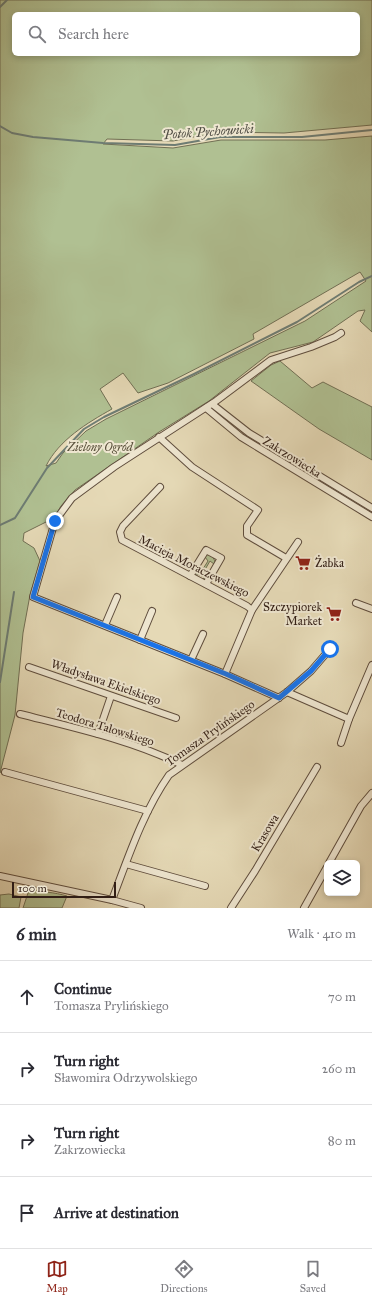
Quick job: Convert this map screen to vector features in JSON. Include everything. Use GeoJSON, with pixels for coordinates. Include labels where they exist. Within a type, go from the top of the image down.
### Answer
{"type":"FeatureCollection","features":[{"type":"Feature","properties":{"kind":"street"},"geometry":{"type":"LineString","coordinates":[[279,698],[226,674],[33,597],[55,521],[68,503],[114,468],[159,437],[212,404],[271,360],[311,347],[341,333]]}},
{"type":"Feature","properties":{"kind":"street","name":"Zakrzowiecka"},"geometry":{"type":"LineString","coordinates":[[212,404],[249,432],[372,508]]}},
{"type":"Feature","properties":{"kind":"street","name":"Zakrzowiecka"},"geometry":{"type":"LineString","coordinates":[[206,408],[241,437],[372,517]]}},
{"type":"Feature","properties":{"kind":"street"},"geometry":{"type":"LineString","coordinates":[[159,437],[192,467],[258,510],[247,526],[247,535],[286,558]]}},
{"type":"Feature","properties":{"kind":"street","name":"Macieja Moraczewskiego"},"geometry":{"type":"LineString","coordinates":[[160,487],[123,526],[120,532],[121,538],[127,544],[206,584],[252,610]]}},
{"type":"Feature","properties":{"kind":"street"},"geometry":{"type":"LineString","coordinates":[[226,674],[252,610],[298,542]]}},
{"type":"Feature","properties":{"kind":"street"},"geometry":{"type":"LineString","coordinates":[[190,576],[206,550],[221,558],[206,584]]}},
{"type":"Feature","properties":{"kind":"street"},"geometry":{"type":"LineString","coordinates":[[105,625],[117,597]]}},
{"type":"Feature","properties":{"kind":"street"},"geometry":{"type":"LineString","coordinates":[[356,603],[372,609]]}},
{"type":"Feature","properties":{"kind":"street"},"geometry":{"type":"LineString","coordinates":[[140,640],[152,611]]}},
{"type":"Feature","properties":{"kind":"street"},"geometry":{"type":"LineString","coordinates":[[191,660],[203,634]]}},
{"type":"Feature","properties":{"kind":"street","name":"Tomasza Prylińskiego"},"geometry":{"type":"LineString","coordinates":[[112,900],[148,811],[159,789],[169,775],[287,692],[311,671],[330,649]]}},
{"type":"Feature","properties":{"kind":"street"},"geometry":{"type":"LineString","coordinates":[[342,743],[349,719],[372,665]]}},
{"type":"Feature","properties":{"kind":"street","name":"Władysława Ekielskiego"},"geometry":{"type":"LineString","coordinates":[[29,667],[176,718]]}},
{"type":"Feature","properties":{"kind":"street"},"geometry":{"type":"LineString","coordinates":[[287,692],[349,719]]}},
{"type":"Feature","properties":{"kind":"street"},"geometry":{"type":"LineString","coordinates":[[98,734],[111,696]]}},
{"type":"Feature","properties":{"kind":"street","name":"Teodora Talowskiego"},"geometry":{"type":"LineString","coordinates":[[20,714],[98,734],[162,755],[182,765]]}},
{"type":"Feature","properties":{"kind":"street","name":"Krasowa"},"geometry":{"type":"LineString","coordinates":[[231,908],[255,871],[317,767]]}},
{"type":"Feature","properties":{"kind":"street"},"geometry":{"type":"LineString","coordinates":[[5,772],[148,811]]}},
{"type":"Feature","properties":{"kind":"street"},"geometry":{"type":"LineString","coordinates":[[331,860],[361,806],[372,793]]}},
{"type":"Feature","properties":{"kind":"street"},"geometry":{"type":"LineString","coordinates":[[126,864],[206,886]]}},
{"type":"Feature","properties":{"kind":"street"},"geometry":{"type":"LineString","coordinates":[[304,908],[324,872]]}},
{"type":"Feature","properties":{"kind":"street"},"geometry":{"type":"LineString","coordinates":[[0,876],[112,900],[140,908]]}},
{"type":"Feature","properties":{"kind":"green space","name":"Zielony Ogród"},"geometry":{"type":"Polygon","coordinates":[[[0,0],[372,0],[372,125],[284,133],[219,132],[173,141],[107,139],[103,144],[173,148],[221,140],[325,140],[372,136],[372,332],[360,321],[365,310],[358,311],[313,342],[270,353],[209,401],[159,432],[75,490],[61,506],[54,518],[24,533],[23,541],[34,548],[40,561],[30,595],[23,633],[15,715],[0,773],[0,0]],[[360,272],[253,334],[254,339],[168,383],[138,393],[123,373],[100,389],[112,409],[74,433],[58,448],[46,466],[56,463],[63,453],[86,431],[106,419],[305,321],[366,281],[360,272]]]}},
{"type":"Feature","properties":{"kind":"green space"},"geometry":{"type":"Polygon","coordinates":[[[280,361],[312,388],[323,382],[372,407],[372,460],[319,429],[251,381],[271,365],[280,361]]]}},
{"type":"Feature","properties":{"kind":"green space"},"geometry":{"type":"Polygon","coordinates":[[[207,554],[212,556],[215,561],[214,564],[210,561],[203,573],[207,577],[203,580],[204,577],[197,574],[197,576],[195,574],[196,570],[201,572],[208,561],[205,557],[207,554]]]}},
{"type":"Feature","properties":{"kind":"green space"},"geometry":{"type":"Polygon","coordinates":[[[29,890],[67,896],[62,908],[23,908],[29,890]]]}},
{"type":"Feature","properties":{"kind":"green space"},"geometry":{"type":"Polygon","coordinates":[[[9,894],[21,897],[19,908],[0,908],[0,895],[9,894]]]}},
{"type":"Feature","properties":{"kind":"waterway","name":"Potok Pychowicki"},"geometry":{"type":"LineString","coordinates":[[0,7],[7,0]]}},
{"type":"Feature","properties":{"kind":"waterway","name":"Potok Pychowicki"},"geometry":{"type":"LineString","coordinates":[[0,126],[12,133],[33,137],[103,143],[175,145],[220,137],[302,137],[372,130]]}},
{"type":"Feature","properties":{"kind":"waterway"},"geometry":{"type":"LineString","coordinates":[[0,525],[15,518],[47,468],[84,429],[104,417],[297,322],[359,282],[372,276]]}},
{"type":"Feature","properties":{"kind":"waterway"},"geometry":{"type":"LineString","coordinates":[[0,682],[14,592]]}},
{"type":"Feature","properties":{"kind":"place","name":"Żabka"},"geometry":{"type":"Point","coordinates":[303,563]}},
{"type":"Feature","properties":{"kind":"place","name":"Szczypiorek Market"},"geometry":{"type":"Point","coordinates":[334,614]}},
{"type":"Feature","properties":{"kind":"route"},"geometry":{"type":"LineString","coordinates":[[55,521],[33,597],[226,674],[279,698],[311,671],[330,649]]}}]}
